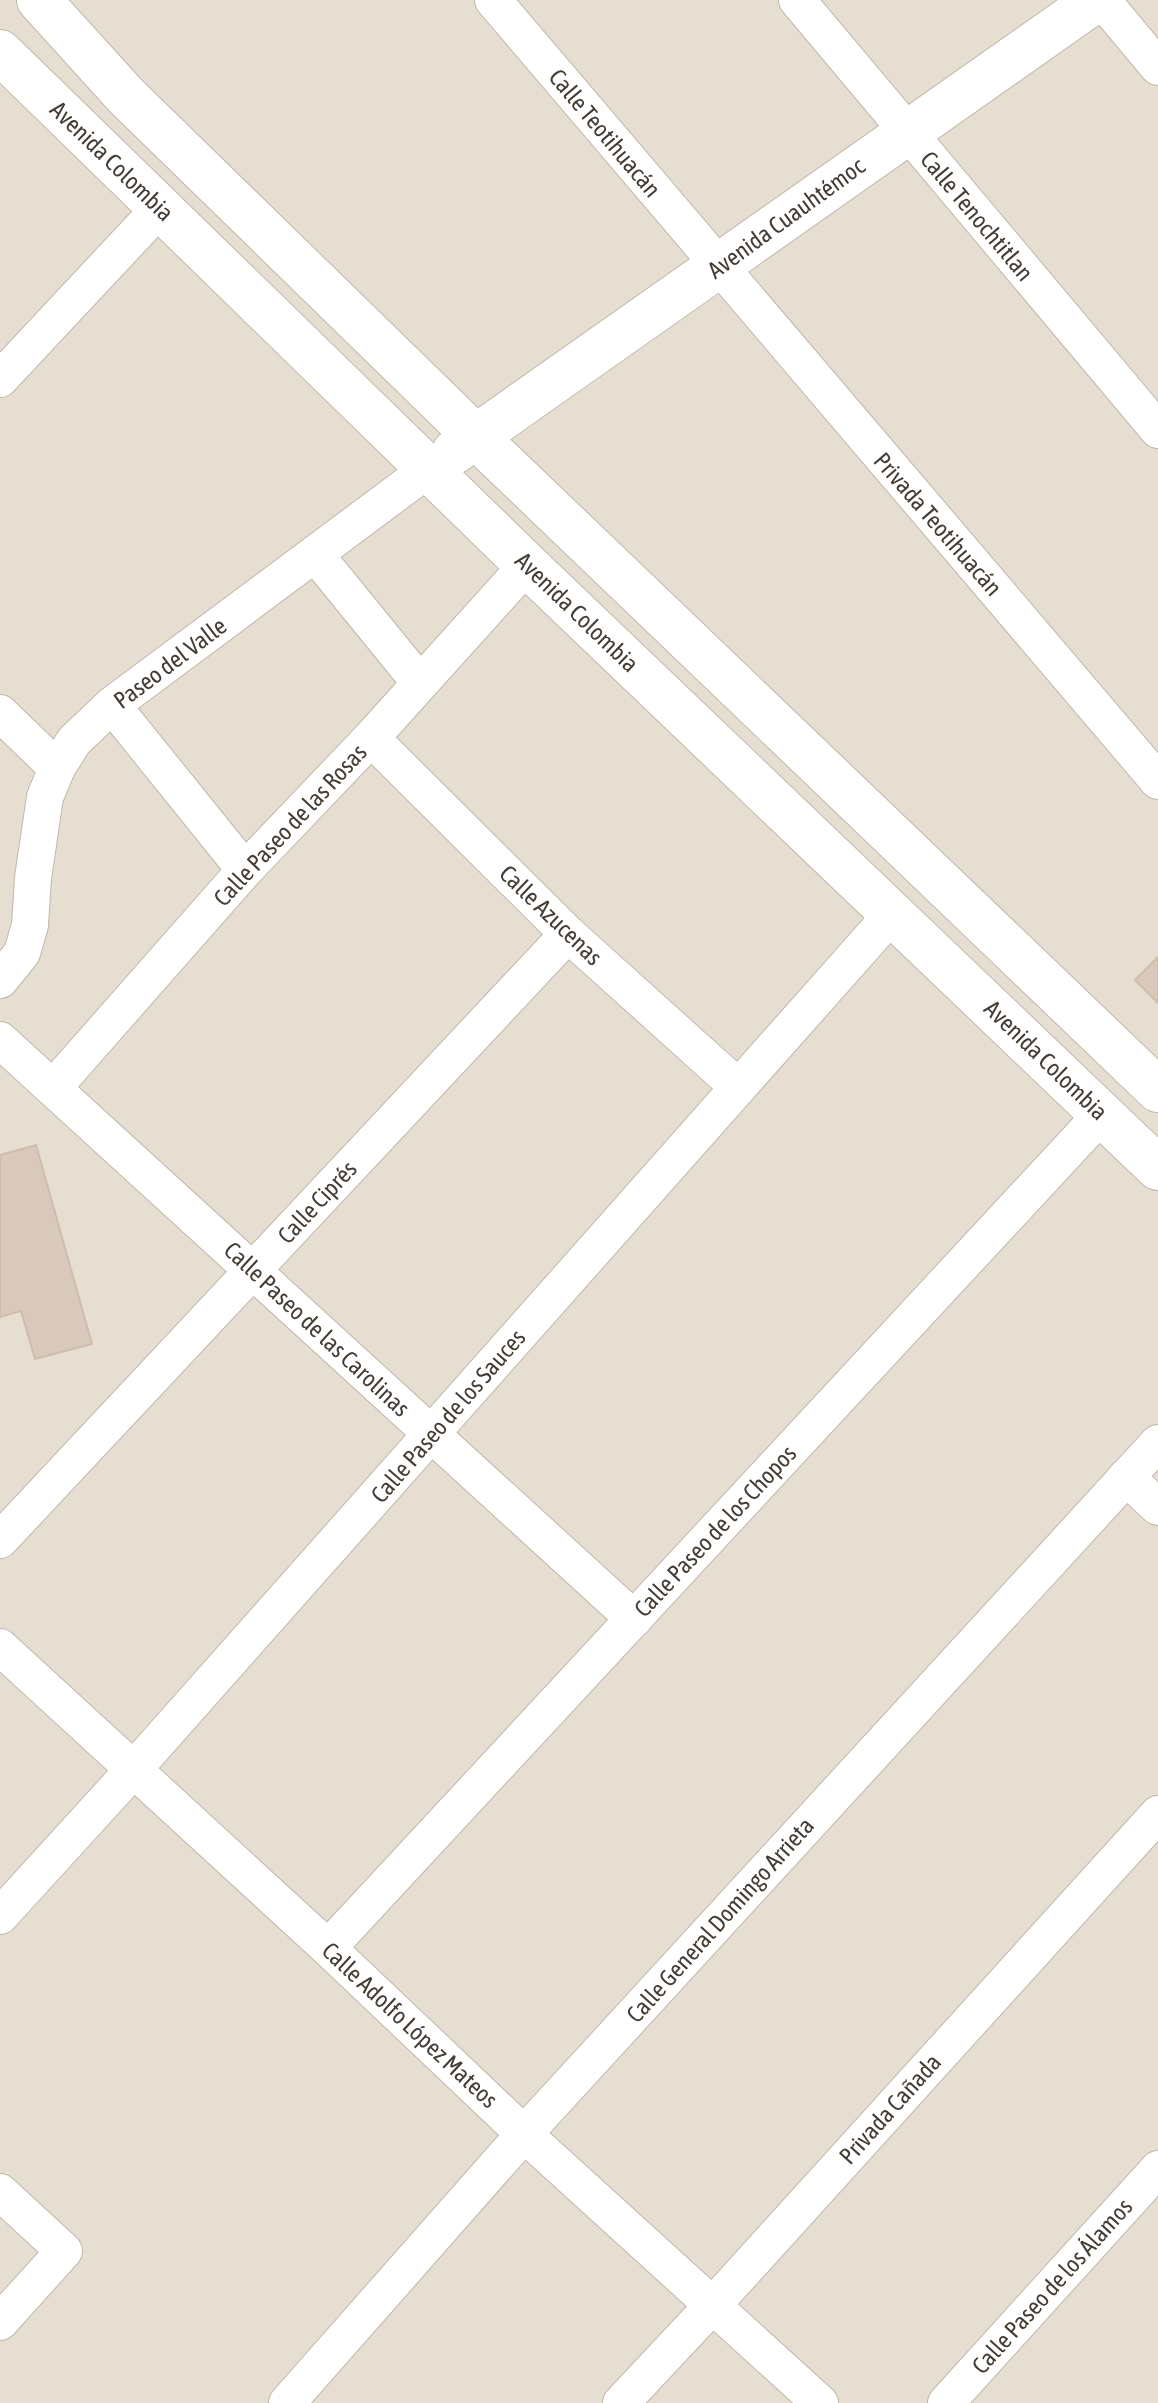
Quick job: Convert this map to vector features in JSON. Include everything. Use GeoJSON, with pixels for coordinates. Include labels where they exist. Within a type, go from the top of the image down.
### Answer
{"type":"FeatureCollection","features":[{"type":"Feature","properties":{"kind":"street"},"geometry":{"type":"LineString","coordinates":[[39,0],[126,96],[476,437],[1158,1090]]}},
{"type":"Feature","properties":{"kind":"street","name":"Calle Teotihuacán"},"geometry":{"type":"LineString","coordinates":[[493,0],[718,266]]}},
{"type":"Feature","properties":{"kind":"street","name":"Calle Tenochtitlan"},"geometry":{"type":"LineString","coordinates":[[797,0],[1158,430]]}},
{"type":"Feature","properties":{"kind":"street"},"geometry":{"type":"LineString","coordinates":[[1099,0],[1158,67]]}},
{"type":"Feature","properties":{"kind":"street","name":"Avenida Cuauhtémoc"},"geometry":{"type":"LineString","coordinates":[[476,437],[906,132],[1099,0]]}},
{"type":"Feature","properties":{"kind":"street","name":"Avenida Colombia"},"geometry":{"type":"LineString","coordinates":[[0,52],[527,565],[1158,1168]]}},
{"type":"Feature","properties":{"kind":"street"},"geometry":{"type":"LineString","coordinates":[[0,379],[161,207]]}},
{"type":"Feature","properties":{"kind":"street","name":"Privada Teotihuacán"},"geometry":{"type":"LineString","coordinates":[[718,266],[1158,781]]}},
{"type":"Feature","properties":{"kind":"street","name":"Paseo del Valle"},"geometry":{"type":"LineString","coordinates":[[0,980],[22,953],[30,925],[33,878],[45,797],[57,768],[74,741],[112,705],[476,437]]}},
{"type":"Feature","properties":{"kind":"street"},"geometry":{"type":"LineString","coordinates":[[315,554],[420,683]]}},
{"type":"Feature","properties":{"kind":"street","name":"Calle Paseo de las Rosas"},"geometry":{"type":"LineString","coordinates":[[54,1087],[245,870],[371,738],[527,565]]}},
{"type":"Feature","properties":{"kind":"street"},"geometry":{"type":"LineString","coordinates":[[112,705],[245,870]]}},
{"type":"Feature","properties":{"kind":"street"},"geometry":{"type":"LineString","coordinates":[[0,713],[57,768]]}},
{"type":"Feature","properties":{"kind":"street","name":"Calle Azucenas"},"geometry":{"type":"LineString","coordinates":[[371,738],[568,934],[738,1087]]}},
{"type":"Feature","properties":{"kind":"street","name":"Calle Paseo de los Sauces"},"geometry":{"type":"LineString","coordinates":[[0,1916],[432,1435],[893,913]]}},
{"type":"Feature","properties":{"kind":"street","name":"Calle Ciprés"},"geometry":{"type":"LineString","coordinates":[[0,1540],[568,934]]}},
{"type":"Feature","properties":{"kind":"street","name":"Calle Paseo de las Carolinas"},"geometry":{"type":"LineString","coordinates":[[0,1040],[634,1619]]}},
{"type":"Feature","properties":{"kind":"street","name":"Calle Paseo de los Chopos"},"geometry":{"type":"LineString","coordinates":[[328,1948],[1102,1114]]}},
{"type":"Feature","properties":{"kind":"street","name":"Calle General Domingo Arrieta"},"geometry":{"type":"LineString","coordinates":[[287,2403],[524,2134],[1158,1443]]}},
{"type":"Feature","properties":{"kind":"street"},"geometry":{"type":"LineString","coordinates":[[1126,1477],[1158,1507]]}},
{"type":"Feature","properties":{"kind":"street","name":"Calle Adolfo López Mateos"},"geometry":{"type":"LineString","coordinates":[[0,1647],[328,1948],[524,2134],[820,2403]]}},
{"type":"Feature","properties":{"kind":"street","name":"Privada Cañada"},"geometry":{"type":"LineString","coordinates":[[621,2403],[1158,1814]]}},
{"type":"Feature","properties":{"kind":"street","name":"Calle Paseo de los Álamos"},"geometry":{"type":"LineString","coordinates":[[946,2403],[1158,2169]]}},
{"type":"Feature","properties":{"kind":"street"},"geometry":{"type":"LineString","coordinates":[[0,2192],[64,2251],[0,2322]]}},
{"type":"Feature","properties":{"kind":"shaded area"},"geometry":{"type":"Polygon","coordinates":[[[0,0],[1158,0],[1158,2403],[0,2403],[0,0]]]}},
{"type":"Feature","properties":{"kind":"building"},"geometry":{"type":"Polygon","coordinates":[[[1158,957],[1158,1003],[1135,980],[1158,957]]]}},
{"type":"Feature","properties":{"kind":"building"},"geometry":{"type":"Polygon","coordinates":[[[36,1145],[92,1344],[35,1359],[21,1311],[0,1317],[0,1155],[36,1145]]]}}]}
